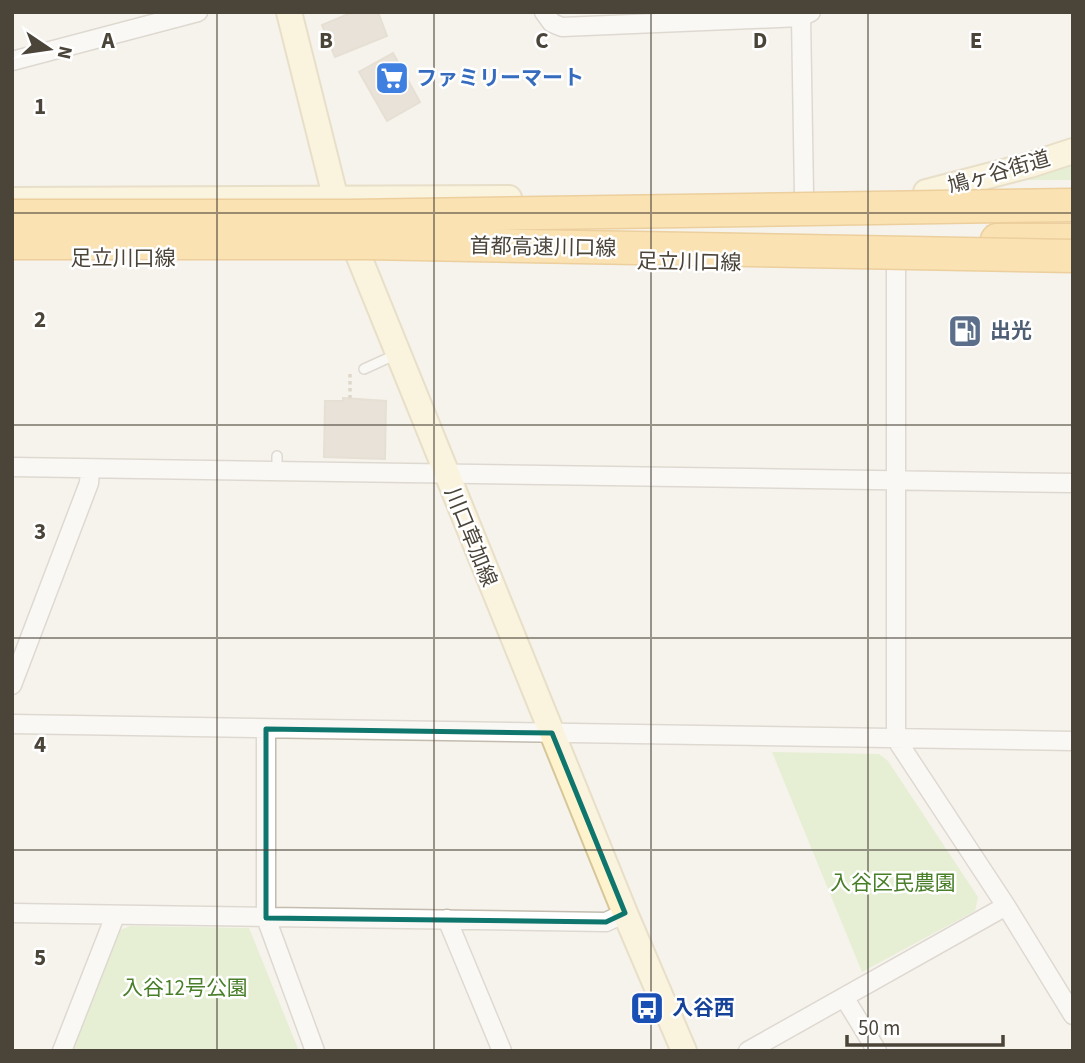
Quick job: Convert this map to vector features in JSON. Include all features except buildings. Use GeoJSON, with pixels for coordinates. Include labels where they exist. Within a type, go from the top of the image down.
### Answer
{"type":"FeatureCollection","features":[{"type":"Feature","properties":{"kind":"highway"},"geometry":{"type":"LineString","coordinates":[[636,197],[835,229],[1073,240]]}},
{"type":"Feature","properties":{"kind":"highway","name":"首都高速川口線"},"geometry":{"type":"LineString","coordinates":[[12,216],[351,216],[1073,205]]}},
{"type":"Feature","properties":{"kind":"highway"},"geometry":{"type":"LineString","coordinates":[[641,261],[835,229],[1073,220]]}},
{"type":"Feature","properties":{"kind":"highway","name":"首都高速川口線"},"geometry":{"type":"LineString","coordinates":[[12,243],[365,243],[1073,257]]}},
{"type":"Feature","properties":{"kind":"main road","name":"川口草加線"},"geometry":{"type":"LineString","coordinates":[[289,12],[336,200],[445,473],[684,1051]]}},
{"type":"Feature","properties":{"kind":"main road","name":"鳩ヶ谷街道"},"geometry":{"type":"LineString","coordinates":[[926,192],[1073,151]]}},
{"type":"Feature","properties":{"kind":"main road"},"geometry":{"type":"LineString","coordinates":[[12,200],[336,200],[1073,192]]}},
{"type":"Feature","properties":{"kind":"main road","name":"足立川口線"},"geometry":{"type":"LineString","coordinates":[[12,258],[360,257],[1073,267]]}},
{"type":"Feature","properties":{"kind":"street"},"geometry":{"type":"LineString","coordinates":[[12,61],[198,12]]}},
{"type":"Feature","properties":{"kind":"street"},"geometry":{"type":"LineString","coordinates":[[544,12],[552,23],[562,27],[804,14],[804,194]]}},
{"type":"Feature","properties":{"kind":"street"},"geometry":{"type":"LineString","coordinates":[[896,265],[896,740],[1006,906],[1073,1015]]}},
{"type":"Feature","properties":{"kind":"street"},"geometry":{"type":"LineString","coordinates":[[12,467],[90,469],[277,463],[445,473],[1073,483]]}},
{"type":"Feature","properties":{"kind":"street"},"geometry":{"type":"LineString","coordinates":[[12,685],[89,484],[90,469]]}},
{"type":"Feature","properties":{"kind":"street"},"geometry":{"type":"LineString","coordinates":[[12,724],[1073,741]]}},
{"type":"Feature","properties":{"kind":"street"},"geometry":{"type":"LineString","coordinates":[[266,729],[265,918],[315,1051]]}},
{"type":"Feature","properties":{"kind":"street"},"geometry":{"type":"LineString","coordinates":[[748,1051],[1006,906]]}},
{"type":"Feature","properties":{"kind":"street"},"geometry":{"type":"LineString","coordinates":[[12,913],[606,922],[625,913]]}},
{"type":"Feature","properties":{"kind":"street"},"geometry":{"type":"LineString","coordinates":[[62,1051],[115,916]]}},
{"type":"Feature","properties":{"kind":"street"},"geometry":{"type":"LineString","coordinates":[[447,919],[502,1051]]}},
{"type":"Feature","properties":{"kind":"street"},"geometry":{"type":"LineString","coordinates":[[844,998],[877,1051]]}},
{"type":"Feature","properties":{"kind":"lane"},"geometry":{"type":"LineString","coordinates":[[364,369],[398,354]]}},
{"type":"Feature","properties":{"kind":"path"},"geometry":{"type":"LineString","coordinates":[[350,369],[350,398]]}},
{"type":"Feature","properties":{"kind":"highlighted area"},"geometry":{"type":"Polygon","coordinates":[[[266,729],[552,733],[625,913],[606,922],[266,918],[266,729]]]}},
{"type":"Feature","properties":{"kind":"green space"},"geometry":{"type":"Polygon","coordinates":[[[1073,160],[1073,180],[1025,178],[1073,160]]]}},
{"type":"Feature","properties":{"kind":"green space","name":"入谷区民農園"},"geometry":{"type":"Polygon","coordinates":[[[772,752],[879,754],[888,761],[978,897],[975,911],[862,972],[772,752]]]}},
{"type":"Feature","properties":{"kind":"green space","name":"入谷12号公園"},"geometry":{"type":"Polygon","coordinates":[[[130,926],[249,928],[299,1051],[72,1051],[118,931],[130,926]]]}},
{"type":"Feature","properties":{"kind":"place","name":"ファミリーマート"},"geometry":{"type":"Point","coordinates":[392,78]}},
{"type":"Feature","properties":{"kind":"place","name":"出光"},"geometry":{"type":"Point","coordinates":[965,331]}},
{"type":"Feature","properties":{"kind":"place","name":"入谷西"},"geometry":{"type":"Point","coordinates":[647,1008]}}]}
